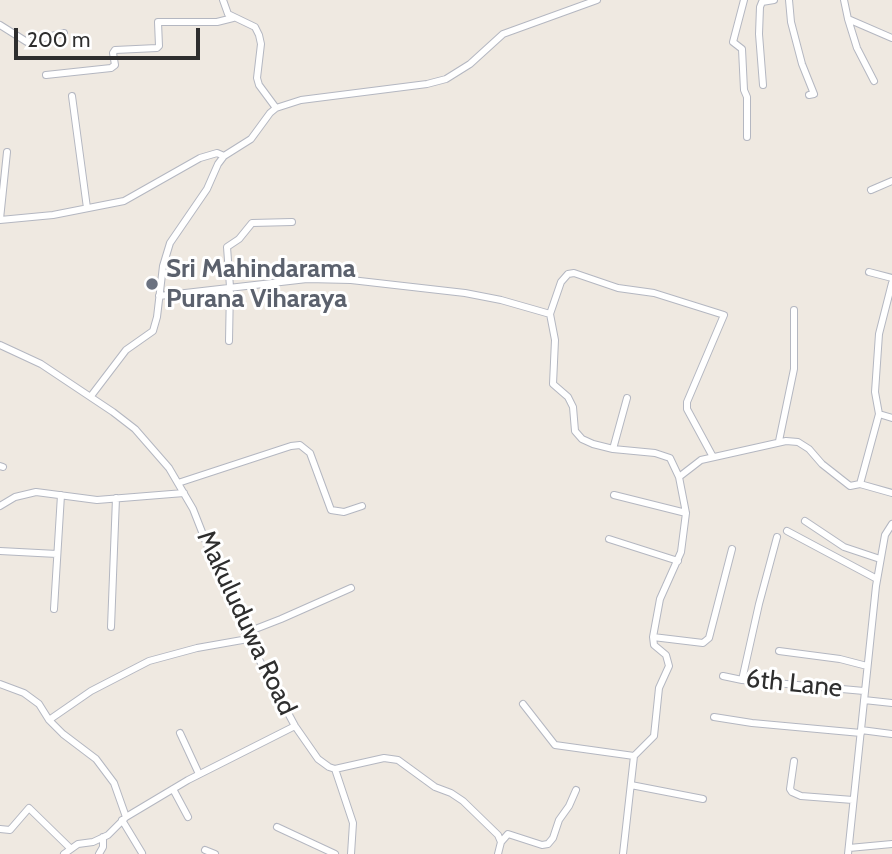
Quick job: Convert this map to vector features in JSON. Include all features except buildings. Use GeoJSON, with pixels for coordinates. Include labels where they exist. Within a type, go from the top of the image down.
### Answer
{"type":"FeatureCollection","features":[{"type":"Feature","properties":{"kind":"street"},"geometry":{"type":"LineString","coordinates":[[223,0],[228,14],[255,27],[261,44],[257,78],[276,108]]}},
{"type":"Feature","properties":{"kind":"street"},"geometry":{"type":"LineString","coordinates":[[91,397],[126,350],[153,331],[163,266],[170,243],[207,189],[224,156],[251,139],[265,117],[276,108],[301,100],[427,84],[446,79],[470,64],[503,34],[596,0]]}},
{"type":"Feature","properties":{"kind":"street"},"geometry":{"type":"LineString","coordinates":[[744,0],[733,42],[742,49],[744,90],[747,97],[747,137]]}},
{"type":"Feature","properties":{"kind":"street"},"geometry":{"type":"LineString","coordinates":[[763,85],[758,34],[760,7],[762,2],[774,0]]}},
{"type":"Feature","properties":{"kind":"street"},"geometry":{"type":"LineString","coordinates":[[789,0],[791,22],[802,64],[814,94],[809,95]]}},
{"type":"Feature","properties":{"kind":"street"},"geometry":{"type":"LineString","coordinates":[[844,0],[857,48],[874,81]]}},
{"type":"Feature","properties":{"kind":"street"},"geometry":{"type":"LineString","coordinates":[[46,75],[111,68],[114,65],[115,50],[157,48],[158,22],[217,22],[233,18]]}},
{"type":"Feature","properties":{"kind":"street"},"geometry":{"type":"LineString","coordinates":[[848,19],[892,38]]}},
{"type":"Feature","properties":{"kind":"street"},"geometry":{"type":"LineString","coordinates":[[0,25],[27,42],[64,33]]}},
{"type":"Feature","properties":{"kind":"street"},"geometry":{"type":"LineString","coordinates":[[72,96],[88,208]]}},
{"type":"Feature","properties":{"kind":"street"},"geometry":{"type":"LineString","coordinates":[[7,152],[0,220],[53,215],[130,198],[200,158],[217,153],[224,156]]}},
{"type":"Feature","properties":{"kind":"street"},"geometry":{"type":"LineString","coordinates":[[871,190],[892,181]]}},
{"type":"Feature","properties":{"kind":"street"},"geometry":{"type":"LineString","coordinates":[[229,341],[230,287],[227,247],[239,239],[249,224],[257,221],[292,222]]}},
{"type":"Feature","properties":{"kind":"street"},"geometry":{"type":"LineString","coordinates":[[863,484],[879,414],[875,392],[879,334],[892,281],[869,272]]}},
{"type":"Feature","properties":{"kind":"street"},"geometry":{"type":"LineString","coordinates":[[623,854],[634,756],[654,736],[659,688],[669,666],[666,655],[653,645],[653,637],[660,598],[678,561],[685,513],[679,477],[670,458],[655,453],[613,449],[582,439],[575,431],[570,400],[554,387],[555,340],[551,314],[561,282],[568,274],[574,273],[618,288],[654,293],[724,315],[687,402],[687,408],[713,457]]}},
{"type":"Feature","properties":{"kind":"street"},"geometry":{"type":"LineString","coordinates":[[159,296],[307,279],[351,280],[465,293],[551,314]]}},
{"type":"Feature","properties":{"kind":"street"},"geometry":{"type":"LineString","coordinates":[[779,441],[794,369],[794,310]]}},
{"type":"Feature","properties":{"kind":"street","name":"Makuluduwa Road"},"geometry":{"type":"LineString","coordinates":[[1,347],[41,364],[135,429],[178,483],[246,636],[295,726],[318,759],[335,769]]}},
{"type":"Feature","properties":{"kind":"street"},"geometry":{"type":"LineString","coordinates":[[613,449],[627,398]]}},
{"type":"Feature","properties":{"kind":"street"},"geometry":{"type":"LineString","coordinates":[[879,414],[892,418]]}},
{"type":"Feature","properties":{"kind":"street"},"geometry":{"type":"LineString","coordinates":[[679,477],[701,460],[779,441],[798,442],[850,486],[863,484],[892,493]]}},
{"type":"Feature","properties":{"kind":"street"},"geometry":{"type":"LineString","coordinates":[[178,483],[300,445],[310,453],[331,510],[344,513],[362,506]]}},
{"type":"Feature","properties":{"kind":"street"},"geometry":{"type":"LineString","coordinates":[[0,506],[15,497],[36,492],[96,500],[184,493]]}},
{"type":"Feature","properties":{"kind":"street"},"geometry":{"type":"LineString","coordinates":[[54,609],[61,495]]}},
{"type":"Feature","properties":{"kind":"street"},"geometry":{"type":"LineString","coordinates":[[614,495],[685,513]]}},
{"type":"Feature","properties":{"kind":"street"},"geometry":{"type":"LineString","coordinates":[[111,627],[116,498]]}},
{"type":"Feature","properties":{"kind":"street"},"geometry":{"type":"LineString","coordinates":[[805,522],[844,547],[880,559]]}},
{"type":"Feature","properties":{"kind":"street"},"geometry":{"type":"LineString","coordinates":[[892,524],[885,535],[877,579],[848,851],[892,844]]}},
{"type":"Feature","properties":{"kind":"street"},"geometry":{"type":"LineString","coordinates":[[787,531],[877,579]]}},
{"type":"Feature","properties":{"kind":"street"},"geometry":{"type":"LineString","coordinates":[[742,680],[777,537]]}},
{"type":"Feature","properties":{"kind":"street"},"geometry":{"type":"LineString","coordinates":[[609,539],[678,561]]}},
{"type":"Feature","properties":{"kind":"street"},"geometry":{"type":"LineString","coordinates":[[653,637],[703,643],[709,639],[732,549]]}},
{"type":"Feature","properties":{"kind":"street"},"geometry":{"type":"LineString","coordinates":[[0,551],[57,554]]}},
{"type":"Feature","properties":{"kind":"street"},"geometry":{"type":"LineString","coordinates":[[49,720],[90,691],[149,661],[246,636],[351,587]]}},
{"type":"Feature","properties":{"kind":"street"},"geometry":{"type":"LineString","coordinates":[[779,651],[840,659],[867,666]]}},
{"type":"Feature","properties":{"kind":"street","name":"6th Lane"},"geometry":{"type":"LineString","coordinates":[[723,676],[864,691]]}},
{"type":"Feature","properties":{"kind":"street"},"geometry":{"type":"LineString","coordinates":[[0,684],[24,692],[63,734],[96,759],[114,783],[124,819],[142,853]]}},
{"type":"Feature","properties":{"kind":"street"},"geometry":{"type":"LineString","coordinates":[[864,700],[892,703]]}},
{"type":"Feature","properties":{"kind":"street"},"geometry":{"type":"LineString","coordinates":[[523,704],[555,745],[634,756]]}},
{"type":"Feature","properties":{"kind":"street"},"geometry":{"type":"LineString","coordinates":[[714,717],[752,723],[892,734]]}},
{"type":"Feature","properties":{"kind":"street"},"geometry":{"type":"LineString","coordinates":[[64,854],[103,837],[124,819],[199,774],[295,726]]}},
{"type":"Feature","properties":{"kind":"street"},"geometry":{"type":"LineString","coordinates":[[180,733],[199,774]]}},
{"type":"Feature","properties":{"kind":"street"},"geometry":{"type":"LineString","coordinates":[[351,854],[353,823],[335,769],[384,758],[398,761],[435,787],[456,796],[498,835],[501,842]]}},
{"type":"Feature","properties":{"kind":"street"},"geometry":{"type":"LineString","coordinates":[[794,761],[790,789],[792,792],[801,796],[853,800]]}},
{"type":"Feature","properties":{"kind":"street"},"geometry":{"type":"LineString","coordinates":[[631,785],[703,799]]}},
{"type":"Feature","properties":{"kind":"street"},"geometry":{"type":"LineString","coordinates":[[173,789],[188,817]]}},
{"type":"Feature","properties":{"kind":"street"},"geometry":{"type":"LineString","coordinates":[[498,854],[501,842],[508,834],[542,845],[548,844],[576,789]]}},
{"type":"Feature","properties":{"kind":"street"},"geometry":{"type":"LineString","coordinates":[[0,829],[10,830],[29,808],[71,849]]}},
{"type":"Feature","properties":{"kind":"street"},"geometry":{"type":"LineString","coordinates":[[277,827],[335,854]]}},
{"type":"Feature","properties":{"kind":"street"},"geometry":{"type":"LineString","coordinates":[[99,854],[103,847],[103,837]]}},
{"type":"Feature","properties":{"kind":"street"},"geometry":{"type":"LineString","coordinates":[[205,850],[215,854]]}},
{"type":"Feature","properties":{"kind":"place","name":"Sri Mahindarama Purana Viharaya"},"geometry":{"type":"Point","coordinates":[152,284]}}]}
